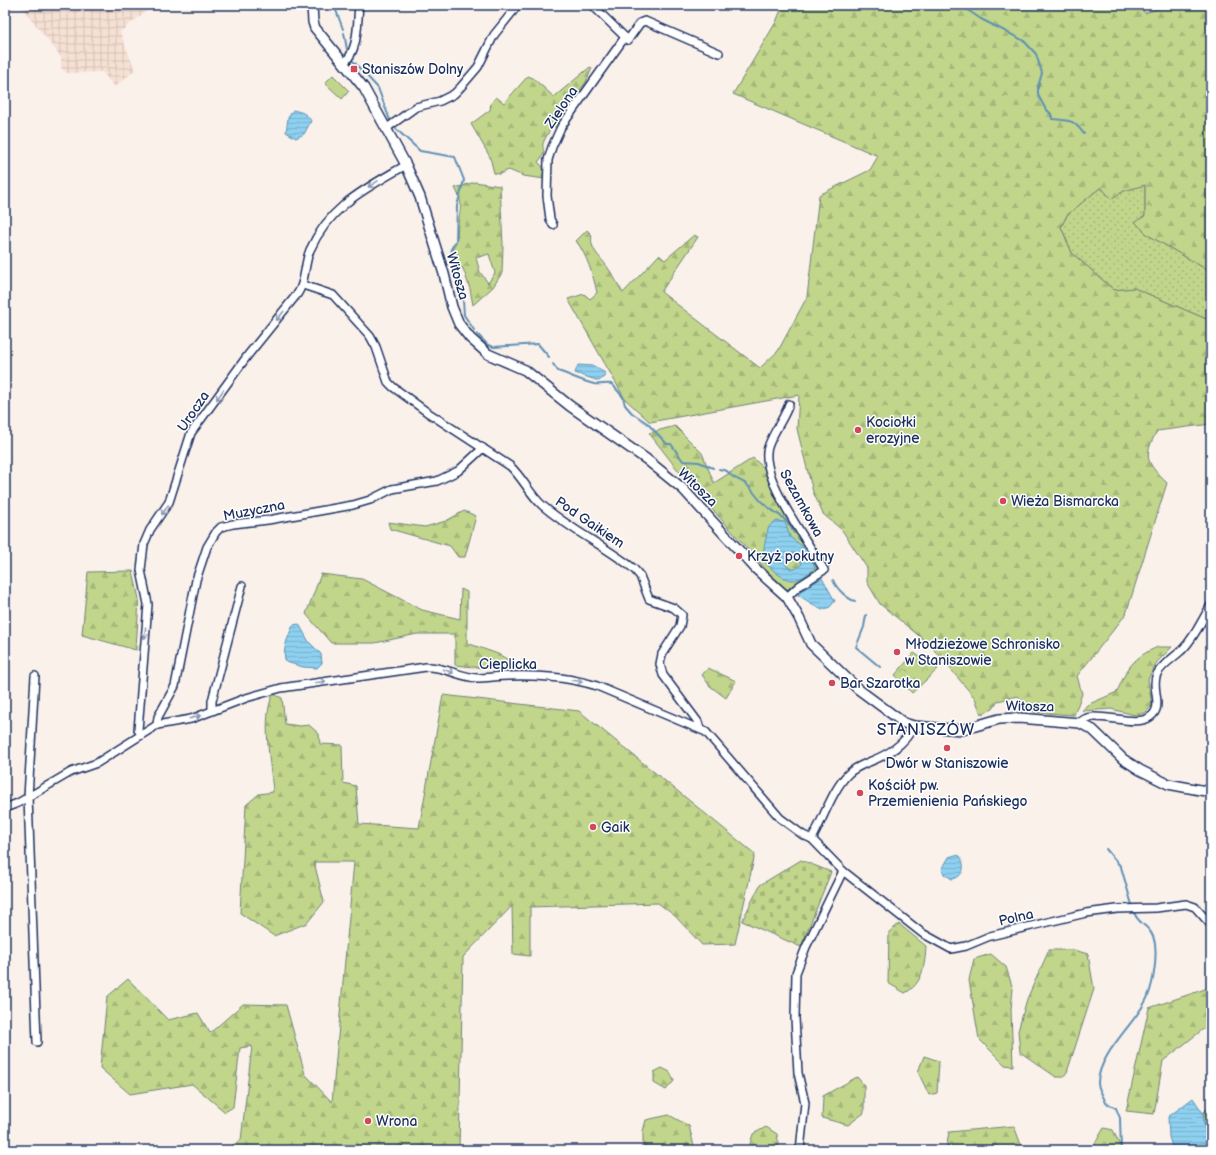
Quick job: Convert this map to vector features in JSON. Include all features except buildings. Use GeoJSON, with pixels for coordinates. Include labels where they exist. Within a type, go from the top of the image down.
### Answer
{"type":"FeatureCollection","features":[{"type":"Feature","properties":{"kind":"street","name":"Witosza"},"geometry":{"type":"LineString","coordinates":[[312,5],[312,22],[364,88],[406,164],[420,197],[444,274],[452,306],[459,324],[470,338],[488,354],[525,370],[570,406],[646,459],[684,489],[756,569],[787,597],[811,644],[822,657],[861,692],[904,723],[914,726],[962,730],[999,719],[1019,718],[1080,723],[1093,730],[1123,759],[1140,770],[1168,784],[1211,792]]}},
{"type":"Feature","properties":{"kind":"street"},"geometry":{"type":"LineString","coordinates":[[344,63],[349,58],[354,47],[359,5]]}},
{"type":"Feature","properties":{"kind":"street"},"geometry":{"type":"LineString","coordinates":[[387,128],[416,107],[440,101],[460,88],[478,67],[494,35],[518,5]]}},
{"type":"Feature","properties":{"kind":"street"},"geometry":{"type":"LineString","coordinates":[[592,5],[628,40]]}},
{"type":"Feature","properties":{"kind":"street","name":"Zielona"},"geometry":{"type":"LineString","coordinates":[[552,225],[547,196],[548,160],[561,126],[640,23],[645,20],[719,53]]}},
{"type":"Feature","properties":{"kind":"street","name":"Urocza"},"geometry":{"type":"LineString","coordinates":[[141,734],[138,730],[148,604],[141,570],[144,544],[150,530],[169,502],[191,433],[245,359],[298,294],[303,285],[304,270],[310,250],[318,234],[331,218],[352,197],[406,164]]}},
{"type":"Feature","properties":{"kind":"street","name":"Pod Gaikiem"},"geometry":{"type":"LineString","coordinates":[[303,285],[333,295],[370,336],[376,347],[388,382],[393,387],[427,412],[483,448],[518,473],[537,500],[557,517],[634,569],[640,576],[649,599],[674,608],[682,615],[680,626],[662,654],[660,664],[663,675],[698,722],[700,728]]}},
{"type":"Feature","properties":{"kind":"street","name":"Sezamkowa"},"geometry":{"type":"LineString","coordinates":[[787,597],[799,586],[824,570],[813,549],[792,519],[771,476],[767,452],[769,444],[786,416],[789,404]]}},
{"type":"Feature","properties":{"kind":"street","name":"Muzyczna"},"geometry":{"type":"LineString","coordinates":[[157,724],[158,718],[175,686],[196,580],[207,547],[216,532],[221,528],[233,524],[268,520],[353,505],[370,500],[392,489],[437,481],[458,472],[483,448]]}},
{"type":"Feature","properties":{"kind":"street"},"geometry":{"type":"LineString","coordinates":[[212,711],[212,701],[242,586]]}},
{"type":"Feature","properties":{"kind":"street"},"geometry":{"type":"LineString","coordinates":[[1080,723],[1082,720],[1087,718],[1102,717],[1138,722],[1152,717],[1157,709],[1154,686],[1156,675],[1188,643],[1211,605]]}},
{"type":"Feature","properties":{"kind":"street","name":"Cieplicka"},"geometry":{"type":"LineString","coordinates":[[157,724],[191,719],[246,698],[280,688],[406,668],[437,667],[462,676],[477,678],[509,676],[580,681],[700,728],[715,740],[780,818],[803,835],[812,838]]}},
{"type":"Feature","properties":{"kind":"street"},"geometry":{"type":"LineString","coordinates":[[35,676],[28,797],[37,1042]]}},
{"type":"Feature","properties":{"kind":"street"},"geometry":{"type":"LineString","coordinates":[[5,808],[72,772],[97,763],[157,724]]}},
{"type":"Feature","properties":{"kind":"street"},"geometry":{"type":"LineString","coordinates":[[812,838],[836,790],[848,774],[858,767],[893,751],[907,739],[914,726]]}},
{"type":"Feature","properties":{"kind":"street","name":"Polna"},"geometry":{"type":"LineString","coordinates":[[812,838],[843,871],[922,933],[951,949],[966,946],[990,936],[1086,913],[1117,909],[1156,908],[1186,904],[1194,907],[1211,925]]}},
{"type":"Feature","properties":{"kind":"street"},"geometry":{"type":"LineString","coordinates":[[800,1150],[804,1103],[798,1073],[795,1018],[796,972],[806,947],[843,871]]}},
{"type":"Feature","properties":{"kind":"shaded area"},"geometry":{"type":"Polygon","coordinates":[[[20,5],[154,5],[120,32],[135,70],[115,87],[102,72],[67,73],[61,68],[61,57],[20,5]]]}},
{"type":"Feature","properties":{"kind":"green space"},"geometry":{"type":"Polygon","coordinates":[[[783,5],[1139,5],[1145,13],[1168,5],[1209,5],[1211,10],[1211,272],[1148,235],[1135,222],[1145,216],[1145,185],[1124,191],[1111,199],[1101,187],[1067,215],[1061,227],[1072,253],[1114,290],[1134,288],[1211,321],[1211,424],[1157,431],[1152,440],[1148,454],[1149,460],[1151,465],[1167,483],[1126,614],[1077,676],[1082,694],[1074,715],[1034,712],[1018,696],[998,701],[993,709],[981,714],[975,698],[929,644],[880,604],[867,582],[867,568],[842,530],[823,514],[813,492],[797,429],[799,395],[650,422],[625,399],[568,299],[584,294],[590,299],[597,293],[589,266],[580,246],[576,241],[587,230],[592,235],[592,245],[596,253],[610,271],[623,293],[659,255],[665,260],[694,235],[698,237],[661,292],[760,368],[778,351],[807,297],[819,195],[870,170],[878,156],[733,94],[776,22],[783,5]]]}},
{"type":"Feature","properties":{"kind":"green space"},"geometry":{"type":"Polygon","coordinates":[[[590,67],[592,68],[586,82],[558,120],[557,126],[550,128],[544,141],[544,152],[538,162],[545,169],[545,179],[523,176],[509,170],[499,174],[494,173],[490,157],[471,124],[490,110],[491,103],[496,97],[504,103],[528,76],[533,78],[554,97],[590,67]]]}},
{"type":"Feature","properties":{"kind":"green space"},"geometry":{"type":"Polygon","coordinates":[[[333,75],[349,91],[342,99],[325,83],[333,75]]]}},
{"type":"Feature","properties":{"kind":"green space"},"geometry":{"type":"Polygon","coordinates":[[[475,182],[500,186],[503,245],[502,273],[493,287],[473,305],[470,289],[463,268],[457,268],[453,248],[457,239],[461,206],[460,198],[455,188],[475,182]],[[489,254],[476,258],[480,272],[488,283],[495,273],[489,254]]]}},
{"type":"Feature","properties":{"kind":"green space"},"geometry":{"type":"Polygon","coordinates":[[[1145,185],[1145,216],[1136,222],[1148,235],[1211,272],[1211,321],[1134,288],[1114,290],[1072,253],[1061,227],[1067,215],[1101,187],[1111,199],[1124,191],[1145,185]]]}},
{"type":"Feature","properties":{"kind":"green space"},"geometry":{"type":"Polygon","coordinates":[[[675,426],[702,453],[714,483],[753,458],[765,469],[787,516],[815,561],[817,570],[785,591],[681,474],[649,433],[675,426]]]}},
{"type":"Feature","properties":{"kind":"green space"},"geometry":{"type":"Polygon","coordinates":[[[464,511],[476,516],[465,557],[458,557],[450,546],[390,529],[388,522],[425,527],[446,521],[464,511]]]}},
{"type":"Feature","properties":{"kind":"green space"},"geometry":{"type":"Polygon","coordinates":[[[133,571],[139,599],[136,650],[82,635],[88,572],[133,571]]]}},
{"type":"Feature","properties":{"kind":"green space"},"geometry":{"type":"Polygon","coordinates":[[[321,574],[362,579],[422,610],[460,619],[461,589],[467,592],[467,643],[498,654],[514,663],[511,671],[455,665],[455,634],[417,634],[375,643],[331,643],[306,614],[321,574]]]}},
{"type":"Feature","properties":{"kind":"green space"},"geometry":{"type":"Polygon","coordinates":[[[1158,647],[1172,647],[1157,662],[1148,679],[1152,706],[1145,713],[1135,715],[1111,709],[1082,711],[1087,705],[1117,692],[1124,676],[1132,664],[1142,655],[1158,647]]]}},
{"type":"Feature","properties":{"kind":"green space"},"geometry":{"type":"Polygon","coordinates":[[[914,653],[938,669],[912,693],[895,675],[914,653]]]}},
{"type":"Feature","properties":{"kind":"green space"},"geometry":{"type":"Polygon","coordinates":[[[708,668],[736,681],[726,698],[710,686],[702,675],[708,668]]]}},
{"type":"Feature","properties":{"kind":"green space"},"geometry":{"type":"Polygon","coordinates":[[[273,694],[282,698],[285,724],[300,726],[309,725],[319,734],[320,744],[342,745],[343,783],[356,786],[359,824],[419,828],[443,695],[579,711],[755,854],[735,944],[702,945],[675,916],[658,903],[530,907],[530,956],[513,954],[512,906],[463,957],[459,1150],[225,1150],[241,1140],[252,1046],[240,1048],[233,1107],[225,1112],[192,1084],[130,1094],[100,1068],[107,997],[128,979],[168,1020],[198,1013],[210,1033],[243,1004],[286,1005],[305,1074],[332,1102],[354,862],[314,862],[324,902],[307,923],[274,936],[240,913],[246,805],[259,794],[273,792],[267,729],[269,705],[273,694]]]}},
{"type":"Feature","properties":{"kind":"green space"},"geometry":{"type":"Polygon","coordinates":[[[801,860],[831,872],[801,947],[742,921],[760,885],[801,860]]]}},
{"type":"Feature","properties":{"kind":"green space"},"geometry":{"type":"Polygon","coordinates":[[[899,924],[926,946],[922,973],[916,984],[905,993],[888,983],[889,932],[899,924]]]}},
{"type":"Feature","properties":{"kind":"green space"},"geometry":{"type":"Polygon","coordinates":[[[1049,950],[1074,950],[1088,954],[1094,989],[1067,1072],[1063,1077],[1056,1077],[1020,1052],[1018,1031],[1027,999],[1049,950]]]}},
{"type":"Feature","properties":{"kind":"green space"},"geometry":{"type":"Polygon","coordinates":[[[991,954],[1006,967],[1013,989],[1011,1009],[1013,1066],[1005,1065],[979,1039],[969,980],[974,959],[991,954]]]}},
{"type":"Feature","properties":{"kind":"green space"},"geometry":{"type":"Polygon","coordinates":[[[1211,987],[1211,1023],[1163,1061],[1154,1114],[1126,1111],[1149,1008],[1211,987]]]}},
{"type":"Feature","properties":{"kind":"green space"},"geometry":{"type":"Polygon","coordinates":[[[924,1056],[939,1061],[937,1093],[929,1095],[918,1072],[924,1056]]]}},
{"type":"Feature","properties":{"kind":"green space"},"geometry":{"type":"Polygon","coordinates":[[[662,1068],[670,1072],[674,1081],[666,1090],[654,1083],[654,1072],[662,1068]]]}},
{"type":"Feature","properties":{"kind":"green space"},"geometry":{"type":"Polygon","coordinates":[[[857,1077],[864,1085],[864,1113],[848,1125],[822,1118],[823,1096],[857,1077]]]}},
{"type":"Feature","properties":{"kind":"green space"},"geometry":{"type":"Polygon","coordinates":[[[1211,1105],[1211,1145],[1205,1132],[1203,1113],[1211,1105]]]}},
{"type":"Feature","properties":{"kind":"green space"},"geometry":{"type":"Polygon","coordinates":[[[669,1115],[689,1126],[695,1150],[643,1150],[643,1131],[646,1120],[669,1115]]]}},
{"type":"Feature","properties":{"kind":"green space"},"geometry":{"type":"Polygon","coordinates":[[[1014,1126],[1023,1150],[946,1150],[949,1132],[1014,1126]]]}},
{"type":"Feature","properties":{"kind":"green space"},"geometry":{"type":"Polygon","coordinates":[[[766,1127],[777,1134],[779,1150],[755,1150],[750,1144],[753,1134],[766,1127]]]}},
{"type":"Feature","properties":{"kind":"green space"},"geometry":{"type":"Polygon","coordinates":[[[1104,1128],[1113,1130],[1122,1150],[1091,1150],[1104,1128]]]}},
{"type":"Feature","properties":{"kind":"water"},"geometry":{"type":"Polygon","coordinates":[[[293,110],[306,115],[311,121],[304,134],[296,138],[286,132],[288,118],[293,110]]]}},
{"type":"Feature","properties":{"kind":"water"},"geometry":{"type":"Polygon","coordinates":[[[578,365],[594,366],[605,373],[605,376],[599,381],[575,373],[578,365]]]}},
{"type":"Feature","properties":{"kind":"water"},"geometry":{"type":"Polygon","coordinates":[[[777,521],[785,522],[790,537],[810,552],[815,568],[799,579],[790,580],[784,578],[773,570],[763,559],[768,529],[777,521]],[[794,553],[787,558],[786,565],[791,569],[795,569],[802,564],[794,553]]]}},
{"type":"Feature","properties":{"kind":"water"},"geometry":{"type":"Polygon","coordinates":[[[822,578],[835,601],[830,607],[822,610],[798,595],[802,590],[822,578]]]}},
{"type":"Feature","properties":{"kind":"water"},"geometry":{"type":"Polygon","coordinates":[[[299,624],[309,642],[321,654],[322,663],[317,668],[303,667],[286,662],[284,653],[288,638],[293,625],[299,624]]]}},
{"type":"Feature","properties":{"kind":"water"},"geometry":{"type":"Polygon","coordinates":[[[955,855],[960,856],[963,864],[963,870],[959,876],[952,879],[944,874],[942,869],[949,857],[955,855]]]}},
{"type":"Feature","properties":{"kind":"water"},"geometry":{"type":"Polygon","coordinates":[[[1193,1098],[1203,1113],[1205,1132],[1211,1145],[1211,1150],[1173,1150],[1169,1137],[1168,1117],[1193,1098]]]}},
{"type":"Feature","properties":{"kind":"waterway"},"geometry":{"type":"LineString","coordinates":[[334,5],[343,29]]}},
{"type":"Feature","properties":{"kind":"waterway"},"geometry":{"type":"LineString","coordinates":[[960,5],[981,19],[1024,41],[1036,54],[1042,73],[1038,87],[1038,95],[1045,108],[1051,114],[1052,119],[1070,121],[1084,134]]}},
{"type":"Feature","properties":{"kind":"waterway"},"geometry":{"type":"LineString","coordinates":[[344,33],[348,55]]}},
{"type":"Feature","properties":{"kind":"waterway"},"geometry":{"type":"LineString","coordinates":[[352,60],[378,88],[391,123]]}},
{"type":"Feature","properties":{"kind":"waterway"},"geometry":{"type":"LineString","coordinates":[[394,127],[420,151],[455,157],[464,180],[457,206],[456,241],[451,249],[462,285],[464,315],[474,330]]}},
{"type":"Feature","properties":{"kind":"waterway"},"geometry":{"type":"LineString","coordinates":[[477,334],[488,345],[494,347],[538,344],[549,357]]}},
{"type":"Feature","properties":{"kind":"waterway"},"geometry":{"type":"LineString","coordinates":[[553,364],[558,371],[585,381],[594,384],[612,384],[623,397],[625,405],[632,413],[647,423],[667,444],[671,444],[683,461],[699,462],[713,468]]}},
{"type":"Feature","properties":{"kind":"waterway"},"geometry":{"type":"LineString","coordinates":[[719,469],[727,471],[731,476],[747,485],[763,503],[788,522],[794,533]]}},
{"type":"Feature","properties":{"kind":"waterway"},"geometry":{"type":"LineString","coordinates":[[798,538],[802,541]]}},
{"type":"Feature","properties":{"kind":"waterway"},"geometry":{"type":"LineString","coordinates":[[820,555],[829,566]]}},
{"type":"Feature","properties":{"kind":"waterway"},"geometry":{"type":"LineString","coordinates":[[833,580],[842,593],[855,601]]}},
{"type":"Feature","properties":{"kind":"waterway"},"geometry":{"type":"LineString","coordinates":[[866,615],[864,627],[856,647],[880,667]]}},
{"type":"Feature","properties":{"kind":"waterway"},"geometry":{"type":"LineString","coordinates":[[1106,849],[1121,867],[1132,905]]}},
{"type":"Feature","properties":{"kind":"waterway"},"geometry":{"type":"LineString","coordinates":[[1121,1150],[1120,1118],[1116,1108],[1106,1103],[1098,1083],[1099,1073],[1103,1062],[1144,1004],[1150,991],[1154,975],[1155,944],[1153,937],[1151,932],[1138,920],[1134,912]]}},
{"type":"Feature","properties":{"kind":"place","name":"Staniszów Dolny"},"geometry":{"type":"Point","coordinates":[354,69]}},
{"type":"Feature","properties":{"kind":"place","name":"Kociołki erozyjne"},"geometry":{"type":"Point","coordinates":[858,430]}},
{"type":"Feature","properties":{"kind":"place","name":"Wieża Bismarcka"},"geometry":{"type":"Point","coordinates":[1003,501]}},
{"type":"Feature","properties":{"kind":"place","name":"Krzyż pokutny"},"geometry":{"type":"Point","coordinates":[739,556]}},
{"type":"Feature","properties":{"kind":"place","name":"Młodzieżowe Schronisko w Staniszowie"},"geometry":{"type":"Point","coordinates":[897,652]}},
{"type":"Feature","properties":{"kind":"place","name":"Bar Szarotka"},"geometry":{"type":"Point","coordinates":[832,683]}},
{"type":"Feature","properties":{"kind":"place","name":"Dwór w Staniszowie"},"geometry":{"type":"Point","coordinates":[947,748]}},
{"type":"Feature","properties":{"kind":"place","name":"Kościół pw. Przemienienia Pańskiego"},"geometry":{"type":"Point","coordinates":[860,793]}},
{"type":"Feature","properties":{"kind":"place","name":"Gaik"},"geometry":{"type":"Point","coordinates":[593,827]}},
{"type":"Feature","properties":{"kind":"place","name":"Wrona"},"geometry":{"type":"Point","coordinates":[368,1121]}},
{"type":"Feature","properties":{"kind":"district","name":"STANISZÓW"},"geometry":{"type":"Point","coordinates":[926,729]}}]}
